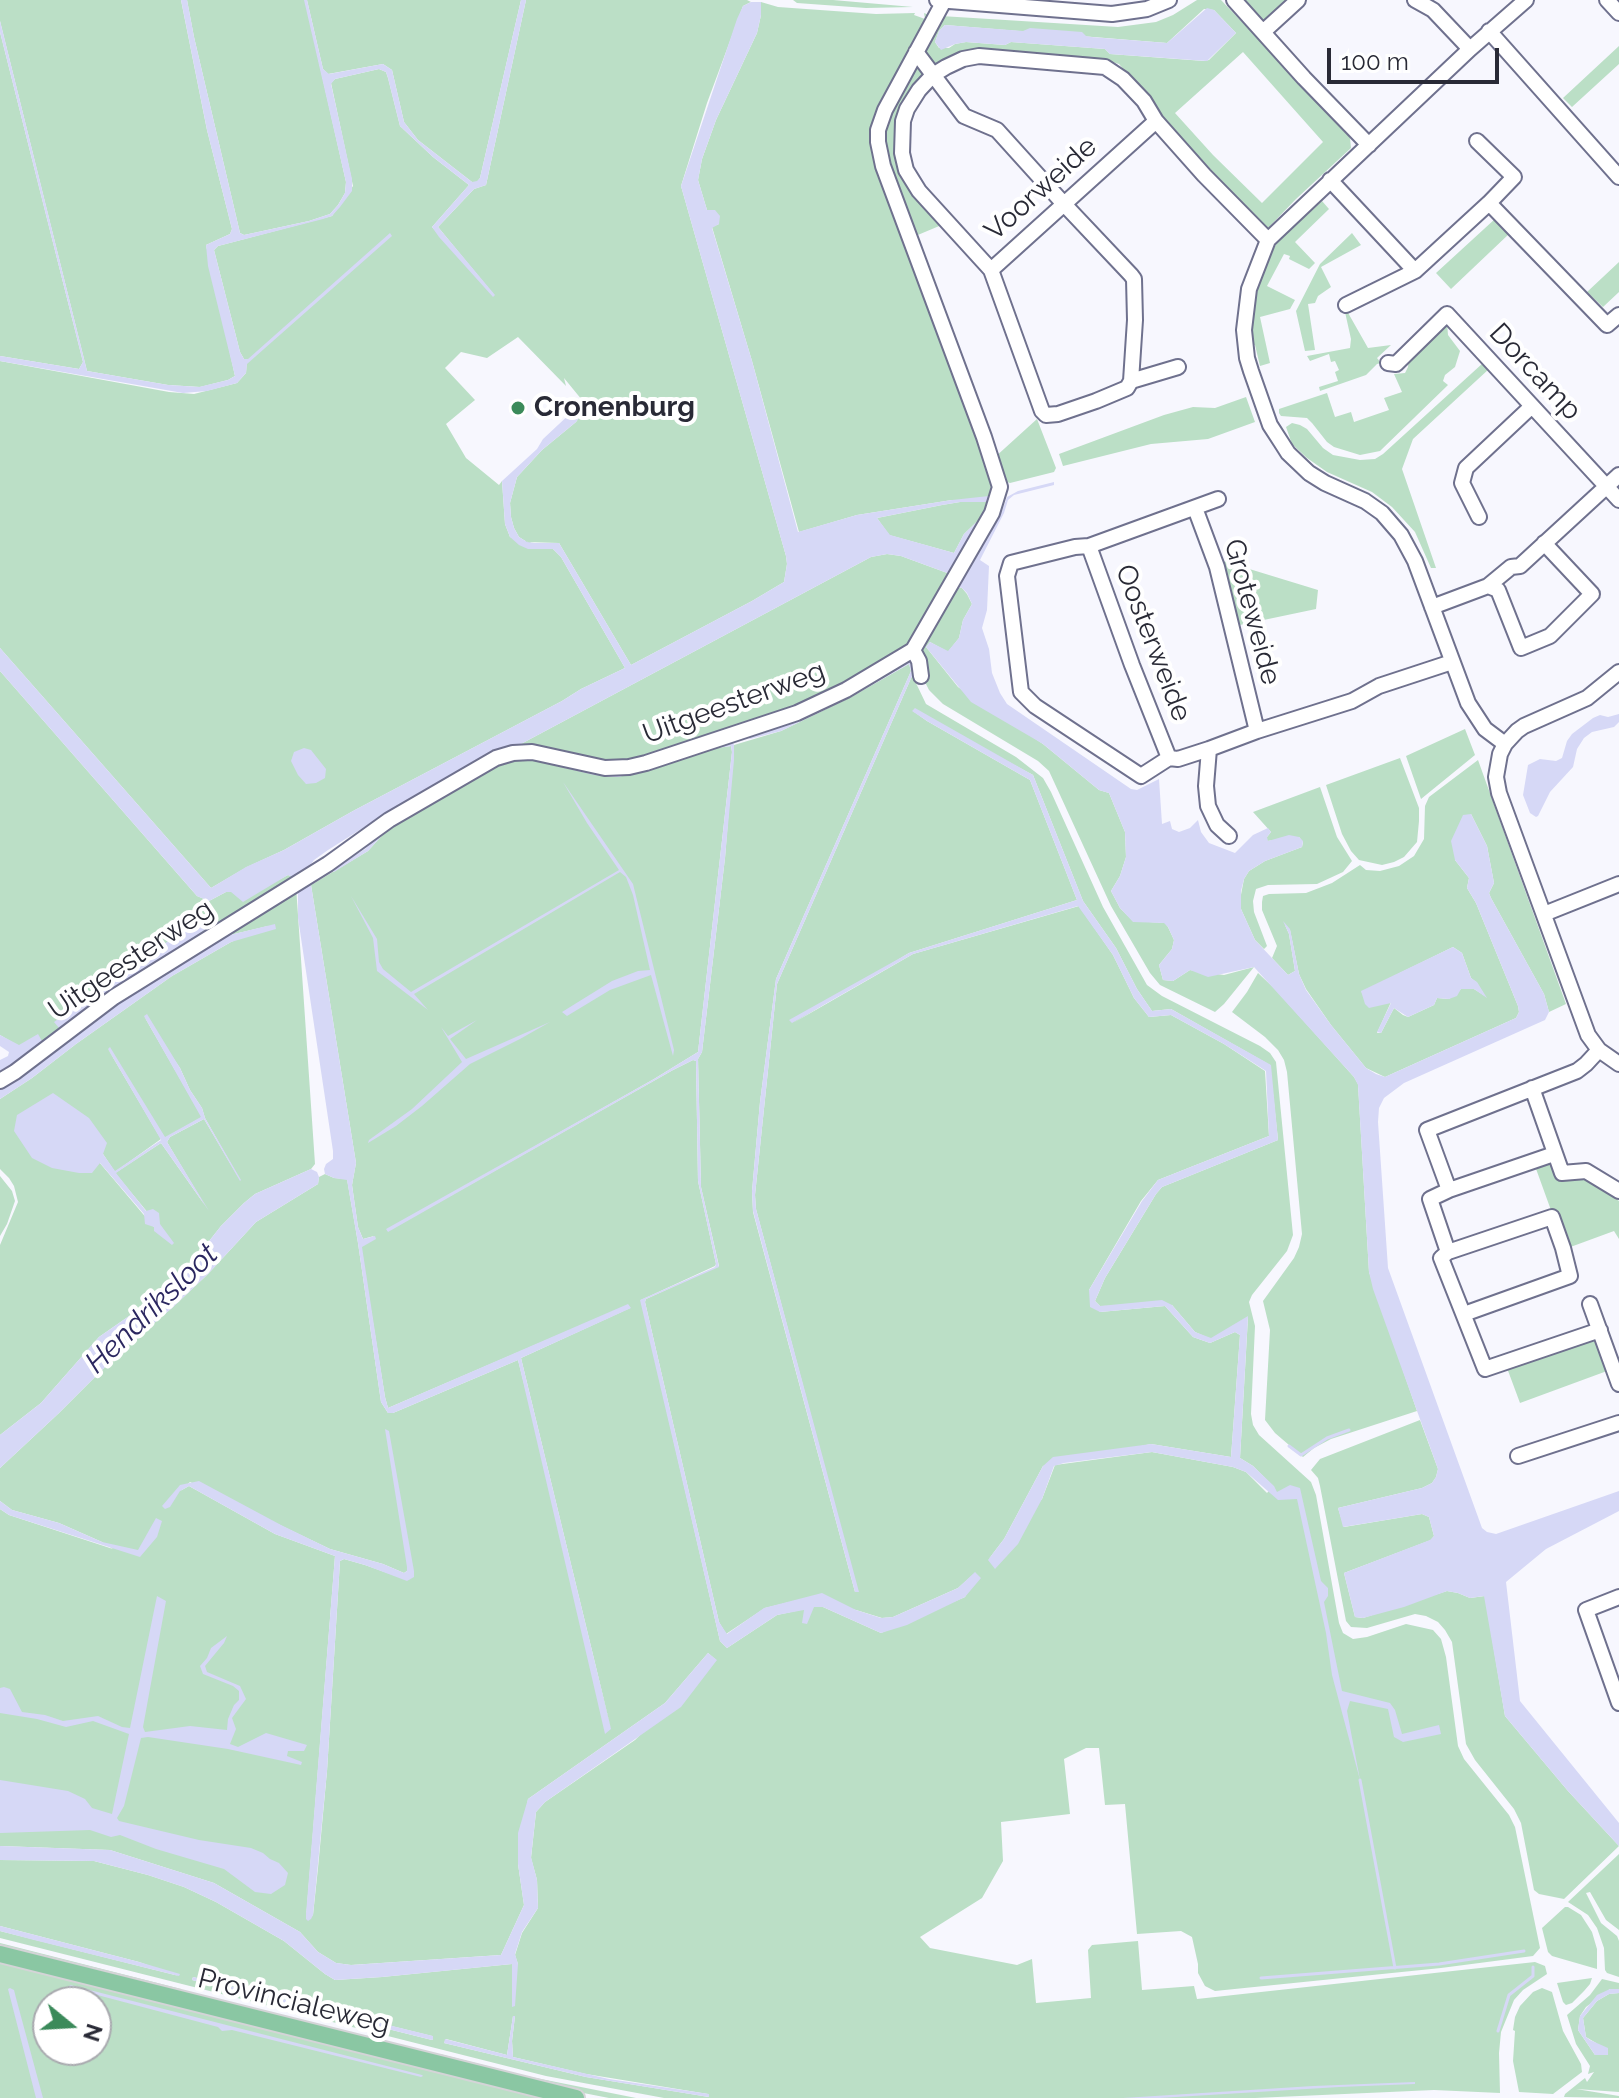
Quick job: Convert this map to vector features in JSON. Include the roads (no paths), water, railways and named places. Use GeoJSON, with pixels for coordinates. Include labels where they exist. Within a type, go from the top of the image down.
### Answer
{"type":"FeatureCollection","features":[{"type":"Feature","properties":{"kind":"main road","name":"Provincialeweg"},"geometry":{"type":"LineString","coordinates":[[0,1954],[576,2098]]}},
{"type":"Feature","properties":{"kind":"street"},"geometry":{"type":"LineString","coordinates":[[940,1],[1112,14],[1147,9],[1169,0]]}},
{"type":"Feature","properties":{"kind":"street"},"geometry":{"type":"LineString","coordinates":[[1234,0],[1369,145]]}},
{"type":"Feature","properties":{"kind":"street"},"geometry":{"type":"LineString","coordinates":[[1263,32],[1298,0]]}},
{"type":"Feature","properties":{"kind":"street"},"geometry":{"type":"LineString","coordinates":[[1415,0],[1433,10],[1470,49]]}},
{"type":"Feature","properties":{"kind":"street"},"geometry":{"type":"LineString","coordinates":[[1505,744],[1480,723],[1468,703],[1411,552],[1401,535],[1365,501],[1309,473],[1288,453],[1270,425],[1247,358],[1244,330],[1249,289],[1268,240],[1489,31],[1526,0]]}},
{"type":"Feature","properties":{"kind":"street"},"geometry":{"type":"LineString","coordinates":[[1607,0],[1619,13]]}},
{"type":"Feature","properties":{"kind":"street","name":"Uitgeesterweg"},"geometry":{"type":"LineString","coordinates":[[0,1081],[114,997],[328,864],[389,820],[496,758],[532,752],[605,768],[646,763],[797,713],[846,690],[913,650],[992,513],[1000,487],[879,153],[878,130],[885,110],[940,1]]}},
{"type":"Feature","properties":{"kind":"street"},"geometry":{"type":"LineString","coordinates":[[1489,31],[1619,177]]}},
{"type":"Feature","properties":{"kind":"street"},"geometry":{"type":"LineString","coordinates":[[916,52],[964,116],[997,130],[1134,279],[1131,381]]}},
{"type":"Feature","properties":{"kind":"street"},"geometry":{"type":"LineString","coordinates":[[991,270],[919,191],[903,162],[901,131],[907,109],[933,75],[963,59],[979,56],[1105,67],[1123,79],[1144,101],[1156,121],[1204,175],[1268,240]]}},
{"type":"Feature","properties":{"kind":"street","name":"Voorweide"},"geometry":{"type":"LineString","coordinates":[[1156,121],[991,270],[1046,415],[1096,401],[1127,388],[1131,381],[1178,367]]}},
{"type":"Feature","properties":{"kind":"street"},"geometry":{"type":"LineString","coordinates":[[1346,305],[1415,271],[1514,177],[1477,141]]}},
{"type":"Feature","properties":{"kind":"street"},"geometry":{"type":"LineString","coordinates":[[1330,180],[1415,271]]}},
{"type":"Feature","properties":{"kind":"street"},"geometry":{"type":"LineString","coordinates":[[1489,203],[1607,325],[1619,315]]}},
{"type":"Feature","properties":{"kind":"street","name":"Dorcamp"},"geometry":{"type":"LineString","coordinates":[[1388,363],[1396,364],[1447,314],[1619,500]]}},
{"type":"Feature","properties":{"kind":"street"},"geometry":{"type":"LineString","coordinates":[[1479,517],[1462,483],[1466,468],[1532,406]]}},
{"type":"Feature","properties":{"kind":"street"},"geometry":{"type":"LineString","coordinates":[[1432,607],[1488,586],[1511,567],[1520,566],[1619,475]]}},
{"type":"Feature","properties":{"kind":"street","name":"Oosterweide"},"geometry":{"type":"LineString","coordinates":[[1218,499],[1089,546],[1169,758],[1178,759],[1352,701],[1379,686],[1452,662]]}},
{"type":"Feature","properties":{"kind":"street","name":"Groteweide"},"geometry":{"type":"LineString","coordinates":[[1195,508],[1217,567],[1257,731]]}},
{"type":"Feature","properties":{"kind":"street"},"geometry":{"type":"LineString","coordinates":[[1488,586],[1498,590],[1521,648],[1550,636],[1592,594],[1544,543]]}},
{"type":"Feature","properties":{"kind":"street"},"geometry":{"type":"LineString","coordinates":[[1089,546],[1011,563],[1007,576],[1021,692],[1035,706],[1141,776],[1169,758]]}},
{"type":"Feature","properties":{"kind":"street"},"geometry":{"type":"LineString","coordinates":[[913,650],[919,661],[921,676]]}},
{"type":"Feature","properties":{"kind":"street"},"geometry":{"type":"LineString","coordinates":[[1619,672],[1587,698],[1517,731],[1505,744],[1497,769],[1499,793],[1588,1035],[1599,1050],[1619,1064]]}},
{"type":"Feature","properties":{"kind":"street","name":"Oosterweide"},"geometry":{"type":"LineString","coordinates":[[1209,749],[1208,806],[1217,825],[1229,836]]}},
{"type":"Feature","properties":{"kind":"street"},"geometry":{"type":"LineString","coordinates":[[1544,914],[1619,884]]}},
{"type":"Feature","properties":{"kind":"street"},"geometry":{"type":"LineString","coordinates":[[1449,1190],[1427,1130],[1577,1071],[1599,1050]]}},
{"type":"Feature","properties":{"kind":"street"},"geometry":{"type":"LineString","coordinates":[[1532,1088],[1562,1173],[1586,1171],[1619,1191]]}},
{"type":"Feature","properties":{"kind":"street"},"geometry":{"type":"LineString","coordinates":[[1448,1252],[1430,1199],[1554,1154]]}},
{"type":"Feature","properties":{"kind":"street"},"geometry":{"type":"LineString","coordinates":[[1464,1314],[1570,1276],[1552,1217],[1448,1252],[1441,1258],[1485,1369],[1600,1330]]}},
{"type":"Feature","properties":{"kind":"street"},"geometry":{"type":"LineString","coordinates":[[1590,1304],[1619,1384]]}},
{"type":"Feature","properties":{"kind":"street"},"geometry":{"type":"LineString","coordinates":[[1518,1456],[1619,1423]]}},
{"type":"Feature","properties":{"kind":"street"},"geometry":{"type":"LineString","coordinates":[[1619,1597],[1586,1610],[1619,1703]]}},
{"type":"Feature","properties":{"kind":"water"},"geometry":{"type":"Polygon","coordinates":[[[181,0],[187,0],[240,233],[244,235],[330,214],[345,193],[346,182],[304,0],[307,0],[323,69],[329,74],[383,64],[392,70],[404,122],[418,140],[472,182],[480,178],[521,0],[526,0],[486,185],[474,189],[438,227],[495,295],[493,297],[432,227],[469,185],[400,126],[386,72],[379,69],[335,79],[331,84],[352,179],[352,191],[332,216],[218,246],[214,250],[244,359],[248,359],[390,233],[392,236],[247,364],[246,373],[237,383],[207,391],[183,393],[0,361],[0,356],[79,369],[83,362],[0,32],[0,21],[87,371],[168,385],[199,387],[235,376],[208,266],[206,245],[230,234],[232,229],[207,130],[181,0]]]}},
{"type":"Feature","properties":{"kind":"water"},"geometry":{"type":"Polygon","coordinates":[[[761,2],[757,33],[716,120],[698,180],[707,210],[715,210],[720,216],[719,224],[712,228],[798,532],[857,515],[989,496],[985,502],[960,502],[877,518],[890,535],[954,553],[964,534],[983,516],[950,574],[901,556],[887,554],[871,557],[519,745],[499,749],[328,850],[314,860],[302,877],[307,883],[325,874],[311,885],[356,1163],[352,1185],[358,1227],[363,1239],[375,1236],[376,1239],[362,1247],[388,1408],[628,1304],[631,1308],[521,1358],[611,1729],[605,1734],[518,1360],[393,1413],[388,1413],[381,1402],[347,1180],[325,1174],[324,1169],[333,1159],[333,1151],[298,918],[298,880],[288,875],[243,902],[231,892],[209,901],[197,896],[0,671],[0,648],[211,888],[625,668],[561,557],[553,549],[528,549],[519,545],[510,537],[505,524],[502,481],[574,410],[579,410],[581,415],[576,422],[542,450],[517,477],[510,503],[511,517],[519,537],[527,542],[559,543],[631,665],[784,582],[786,556],[681,186],[737,19],[743,6],[761,2]]]}},
{"type":"Feature","properties":{"kind":"water"},"geometry":{"type":"Polygon","coordinates":[[[1207,8],[1214,10],[1236,33],[1207,61],[1011,42],[1005,45],[966,42],[941,50],[935,42],[945,25],[1082,32],[1091,37],[1167,43],[1207,8]]]}},
{"type":"Feature","properties":{"kind":"water"},"geometry":{"type":"Polygon","coordinates":[[[1054,482],[1054,485],[1014,495],[1008,500],[980,560],[989,566],[987,610],[982,628],[1000,693],[1007,704],[1131,789],[1137,790],[1159,779],[1162,824],[1170,821],[1172,829],[1179,832],[1190,828],[1198,820],[1201,832],[1209,843],[1235,853],[1253,835],[1268,828],[1271,832],[1268,841],[1289,835],[1303,841],[1302,847],[1265,861],[1249,871],[1241,891],[1241,909],[1255,940],[1288,975],[1295,971],[1289,934],[1283,921],[1290,929],[1299,974],[1306,990],[1366,1068],[1376,1074],[1385,1077],[1516,1018],[1519,1012],[1476,903],[1467,888],[1469,878],[1455,860],[1451,841],[1463,815],[1471,814],[1487,846],[1494,883],[1489,893],[1544,994],[1549,1012],[1545,1020],[1404,1083],[1384,1098],[1379,1108],[1378,1122],[1388,1268],[1482,1528],[1496,1534],[1619,1491],[1619,1511],[1546,1549],[1506,1582],[1520,1701],[1619,1823],[1619,1846],[1505,1716],[1484,1596],[1470,1598],[1447,1591],[1404,1607],[1363,1618],[1355,1617],[1344,1573],[1434,1536],[1429,1517],[1422,1514],[1343,1527],[1338,1508],[1422,1488],[1432,1483],[1438,1469],[1369,1272],[1358,1085],[1354,1077],[1254,967],[1208,977],[1190,970],[1173,981],[1163,980],[1159,965],[1172,949],[1174,940],[1168,927],[1164,923],[1133,922],[1120,908],[1111,891],[1126,857],[1125,832],[1109,793],[1099,790],[1043,744],[971,702],[926,647],[930,642],[948,651],[959,638],[963,620],[972,604],[967,593],[957,587],[1002,511],[1007,497],[1054,482]]]}},
{"type":"Feature","properties":{"kind":"water"},"geometry":{"type":"Polygon","coordinates":[[[909,660],[912,676],[777,984],[755,1195],[756,1209],[859,1592],[855,1592],[753,1211],[752,1191],[776,979],[911,671],[909,664],[851,697],[781,731],[748,737],[784,726],[840,701],[909,660]]]}},
{"type":"Feature","properties":{"kind":"water"},"geometry":{"type":"Polygon","coordinates":[[[915,708],[1033,775],[1083,901],[1116,948],[1152,1011],[1171,1009],[1271,1065],[1278,1140],[1162,1187],[1105,1278],[1095,1301],[1100,1306],[1162,1300],[1172,1305],[1195,1332],[1211,1338],[1248,1316],[1240,1458],[1253,1466],[1277,1492],[1290,1485],[1300,1488],[1321,1581],[1328,1588],[1324,1602],[1342,1691],[1390,1703],[1402,1734],[1439,1725],[1441,1734],[1403,1742],[1394,1737],[1388,1709],[1350,1701],[1347,1711],[1360,1780],[1332,1675],[1297,1499],[1278,1500],[1246,1472],[1233,1467],[1152,1452],[1064,1463],[1054,1466],[1042,1499],[1018,1544],[995,1569],[988,1560],[1004,1539],[1043,1466],[1053,1457],[1151,1444],[1231,1457],[1240,1335],[1235,1332],[1210,1343],[1193,1337],[1165,1306],[1100,1312],[1090,1307],[1089,1290],[1158,1180],[1269,1136],[1266,1071],[1171,1015],[1149,1017],[1134,998],[1113,955],[1078,906],[913,954],[792,1023],[789,1020],[909,953],[1077,900],[1030,780],[927,721],[912,711],[915,708]]]}},
{"type":"Feature","properties":{"kind":"water"},"geometry":{"type":"Polygon","coordinates":[[[1619,714],[1619,722],[1614,727],[1592,732],[1584,738],[1577,749],[1573,767],[1550,792],[1538,816],[1530,813],[1523,795],[1528,765],[1540,759],[1556,761],[1562,758],[1572,734],[1600,715],[1608,717],[1619,714]]]}},
{"type":"Feature","properties":{"kind":"water"},"geometry":{"type":"Polygon","coordinates":[[[732,741],[734,760],[725,858],[702,1052],[698,1059],[701,1187],[719,1267],[645,1302],[719,1622],[727,1634],[764,1608],[822,1593],[856,1610],[881,1618],[893,1617],[958,1588],[975,1572],[981,1578],[965,1597],[907,1625],[881,1633],[823,1607],[814,1607],[807,1624],[802,1623],[804,1610],[777,1615],[727,1648],[720,1641],[640,1300],[716,1264],[698,1181],[696,1061],[673,1070],[388,1232],[386,1229],[698,1052],[731,746],[710,749],[618,777],[594,775],[536,761],[520,760],[502,764],[414,813],[386,831],[368,851],[334,872],[333,869],[365,849],[384,830],[495,765],[509,760],[522,758],[542,760],[613,775],[732,741]]]}},
{"type":"Feature","properties":{"kind":"water"},"geometry":{"type":"Polygon","coordinates":[[[304,748],[311,750],[326,769],[325,778],[316,783],[306,784],[291,761],[294,752],[304,748]]]}},
{"type":"Feature","properties":{"kind":"water"},"geometry":{"type":"Polygon","coordinates":[[[563,782],[633,884],[673,1056],[651,975],[610,990],[567,1016],[562,1012],[612,981],[650,970],[633,895],[626,877],[620,872],[414,994],[428,1010],[377,971],[373,938],[351,896],[377,939],[379,962],[383,969],[411,992],[619,870],[563,782]]]}},
{"type":"Feature","properties":{"kind":"water"},"geometry":{"type":"Polygon","coordinates":[[[209,919],[212,925],[59,1028],[54,1022],[181,932],[209,919]]]}},
{"type":"Feature","properties":{"kind":"water"},"geometry":{"type":"Polygon","coordinates":[[[275,924],[276,929],[231,942],[172,976],[0,1099],[0,1089],[28,1072],[159,975],[230,935],[275,924]]]}},
{"type":"Feature","properties":{"kind":"water"},"geometry":{"type":"Polygon","coordinates":[[[1453,947],[1462,953],[1471,978],[1487,998],[1474,989],[1461,989],[1457,996],[1437,998],[1434,1005],[1408,1017],[1394,1008],[1381,1033],[1377,1032],[1391,1003],[1369,1008],[1361,991],[1453,947]]]}},
{"type":"Feature","properties":{"kind":"water"},"geometry":{"type":"Polygon","coordinates":[[[147,1014],[241,1180],[204,1119],[170,1137],[167,1142],[209,1211],[161,1143],[116,1173],[146,1211],[153,1209],[159,1213],[160,1224],[174,1243],[172,1245],[154,1231],[154,1227],[145,1224],[144,1214],[100,1163],[92,1173],[52,1168],[32,1158],[14,1131],[17,1115],[53,1093],[89,1118],[107,1143],[103,1154],[115,1171],[161,1140],[108,1049],[110,1047],[165,1137],[201,1117],[144,1016],[147,1014]]]}},
{"type":"Feature","properties":{"kind":"water"},"geometry":{"type":"Polygon","coordinates":[[[477,1020],[450,1039],[466,1059],[550,1022],[470,1064],[422,1106],[368,1143],[412,1109],[462,1062],[441,1027],[448,1036],[477,1020]]]}},
{"type":"Feature","properties":{"kind":"water"},"geometry":{"type":"Polygon","coordinates":[[[38,1034],[42,1041],[0,1075],[0,1060],[9,1052],[0,1046],[0,1035],[19,1045],[38,1034]]]}},
{"type":"Feature","properties":{"kind":"water","name":"Hendriksloot"},"geometry":{"type":"Polygon","coordinates":[[[311,1169],[317,1172],[318,1184],[256,1222],[208,1274],[124,1348],[0,1468],[0,1435],[41,1403],[99,1337],[145,1305],[191,1264],[221,1226],[255,1194],[311,1169]]]}},
{"type":"Feature","properties":{"kind":"water"},"geometry":{"type":"Polygon","coordinates":[[[385,1429],[389,1431],[414,1577],[407,1581],[365,1565],[344,1559],[340,1561],[327,1771],[313,1915],[308,1921],[306,1914],[335,1556],[275,1534],[189,1486],[180,1491],[170,1507],[165,1509],[162,1506],[180,1485],[199,1481],[330,1549],[404,1573],[407,1567],[385,1429]]]}},
{"type":"Feature","properties":{"kind":"water"},"geometry":{"type":"Polygon","coordinates":[[[0,1501],[12,1510],[59,1523],[102,1542],[138,1550],[156,1518],[162,1521],[157,1537],[140,1557],[9,1515],[0,1509],[0,1501]]]}},
{"type":"Feature","properties":{"kind":"water"},"geometry":{"type":"Polygon","coordinates":[[[157,1596],[166,1601],[143,1727],[145,1732],[190,1726],[227,1730],[228,1719],[239,1700],[239,1691],[203,1674],[200,1666],[211,1648],[227,1636],[205,1666],[207,1672],[240,1686],[246,1699],[232,1718],[236,1729],[230,1744],[238,1747],[266,1733],[307,1745],[304,1751],[288,1751],[287,1756],[302,1762],[301,1765],[228,1749],[141,1738],[124,1806],[117,1818],[119,1821],[263,1853],[288,1873],[285,1885],[271,1894],[255,1892],[224,1869],[120,1835],[111,1837],[90,1830],[0,1833],[0,1780],[68,1791],[85,1799],[92,1808],[112,1814],[129,1734],[93,1721],[66,1727],[0,1713],[0,1688],[10,1689],[22,1712],[63,1721],[98,1716],[130,1728],[157,1596]]]}},
{"type":"Feature","properties":{"kind":"water"},"geometry":{"type":"Polygon","coordinates":[[[708,1653],[717,1660],[681,1707],[545,1802],[536,1812],[531,1857],[537,1880],[538,1908],[522,1932],[515,1954],[518,1964],[515,2006],[512,2007],[512,1964],[335,1980],[284,1941],[184,1887],[94,1861],[0,1860],[0,1846],[110,1850],[214,1883],[300,1932],[318,1952],[336,1963],[351,1965],[501,1955],[524,1905],[518,1864],[518,1833],[528,1799],[665,1703],[708,1653]]]}},
{"type":"Feature","properties":{"kind":"water"},"geometry":{"type":"Polygon","coordinates":[[[0,1926],[139,1962],[180,1974],[0,1931],[0,1926]]]}},
{"type":"Feature","properties":{"kind":"water"},"geometry":{"type":"Polygon","coordinates":[[[193,1977],[433,2036],[433,2039],[192,1980],[193,1977]]]}},
{"type":"Feature","properties":{"kind":"water"},"geometry":{"type":"Polygon","coordinates":[[[8,1989],[14,1990],[43,2098],[36,2098],[8,1989]]]}},
{"type":"Feature","properties":{"kind":"water"},"geometry":{"type":"Polygon","coordinates":[[[1619,1989],[1619,1993],[1609,1994],[1597,2001],[1583,2018],[1586,2037],[1608,2048],[1608,2055],[1595,2055],[1578,2030],[1580,2016],[1597,1995],[1619,1989]]]}},
{"type":"Feature","properties":{"kind":"water"},"geometry":{"type":"Polygon","coordinates":[[[112,1996],[423,2076],[232,2030],[222,2031],[218,2027],[112,1999],[112,1996]]]}},
{"type":"Feature","properties":{"kind":"water"},"geometry":{"type":"Polygon","coordinates":[[[513,2016],[513,2057],[609,2079],[709,2094],[709,2097],[586,2077],[444,2043],[445,2039],[507,2055],[513,2016]]]}},
{"type":"Feature","properties":{"kind":"water"},"geometry":{"type":"Polygon","coordinates":[[[1415,2082],[1160,2098],[1123,2098],[1313,2086],[1415,2082]]]}},
{"type":"Feature","properties":{"kind":"waterway"},"geometry":{"type":"LineString","coordinates":[[1289,1446],[1301,1455],[1327,1438],[1349,1430]]}},
{"type":"Feature","properties":{"kind":"waterway"},"geometry":{"type":"LineString","coordinates":[[1360,1780],[1395,1968]]}},
{"type":"Feature","properties":{"kind":"waterway"},"geometry":{"type":"LineString","coordinates":[[1261,1978],[1439,1964],[1524,1951]]}},
{"type":"Feature","properties":{"kind":"waterway"},"geometry":{"type":"LineString","coordinates":[[1498,2031],[1509,1995],[1533,1976],[1533,1967]]}},
{"type":"Feature","properties":{"kind":"place","name":"Cronenburg"},"geometry":{"type":"Point","coordinates":[518,408]}}]}
